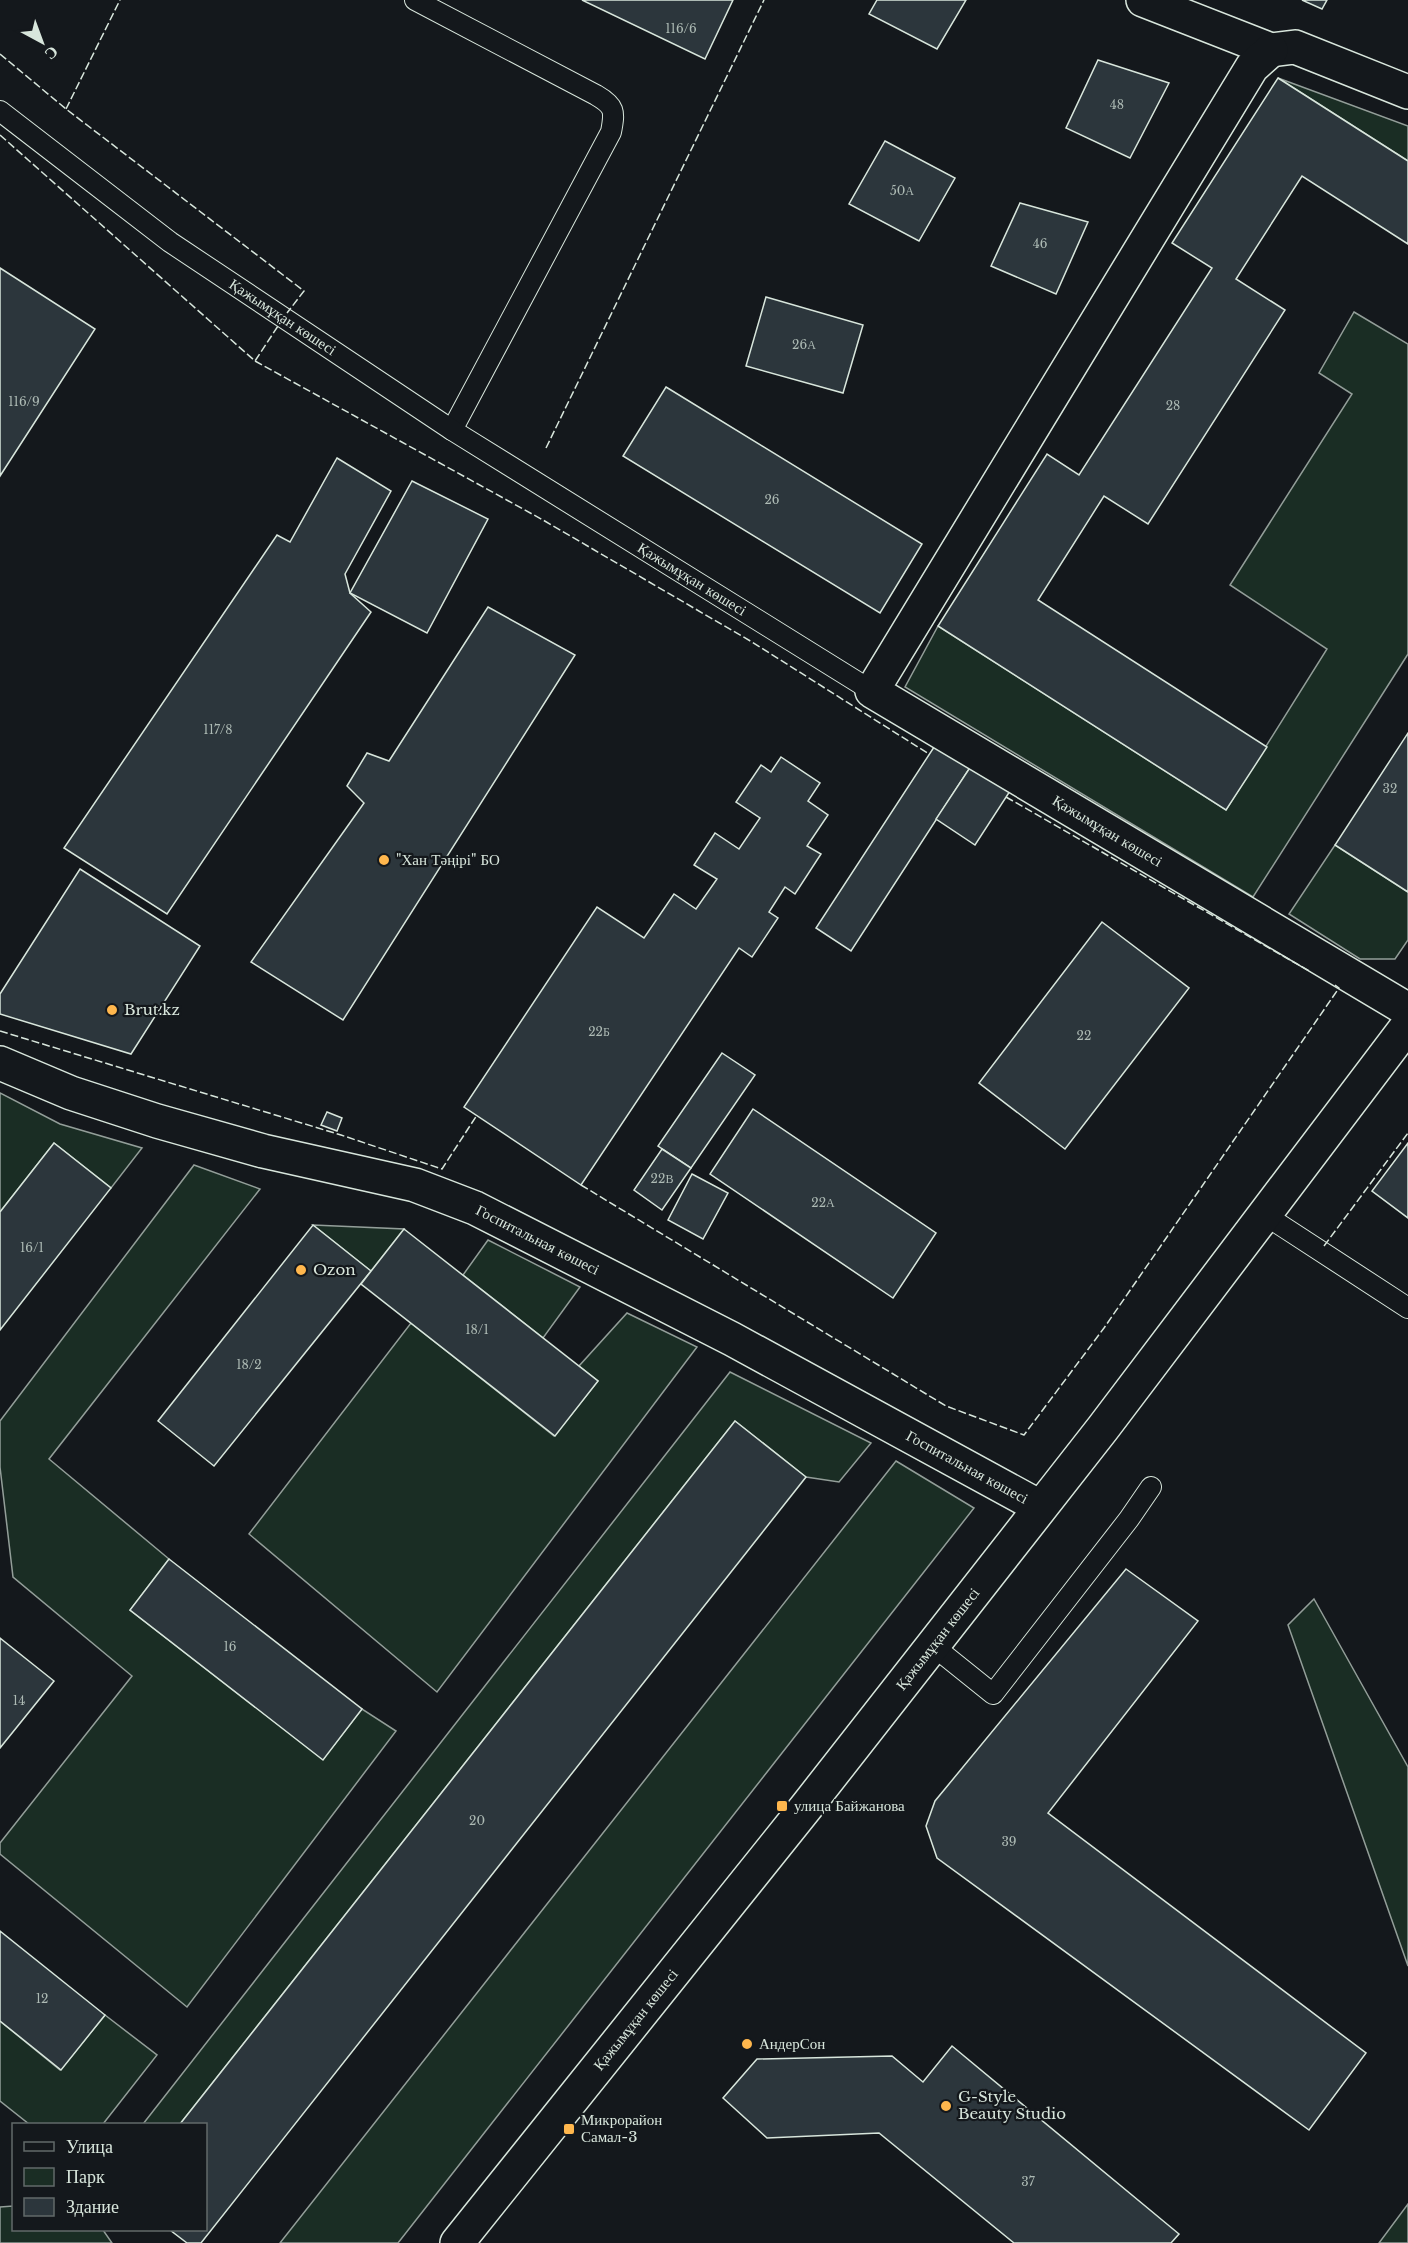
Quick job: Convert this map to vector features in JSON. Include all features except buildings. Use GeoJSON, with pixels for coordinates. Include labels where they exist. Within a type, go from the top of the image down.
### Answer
{"type":"FeatureCollection","features":[{"type":"Feature","properties":{"kind":"street"},"geometry":{"type":"LineString","coordinates":[[1143,0],[1271,50],[1294,47],[1408,92]]}},
{"type":"Feature","properties":{"kind":"street"},"geometry":{"type":"LineString","coordinates":[[872,691],[1252,67],[1271,50]]}},
{"type":"Feature","properties":{"kind":"street","name":"Қажымұқан көшесі"},"geometry":{"type":"LineString","coordinates":[[872,691],[1408,1010]]}},
{"type":"Feature","properties":{"kind":"street","name":"Қажымұқан көшесі"},"geometry":{"type":"LineString","coordinates":[[457,2243],[807,1806],[1040,1508],[1408,1025]]}},
{"type":"Feature","properties":{"kind":"street","name":"Госпитальная көшесі"},"geometry":{"type":"LineString","coordinates":[[0,1063],[71,1093],[175,1126],[263,1151],[415,1185],[454,1199],[732,1339],[1040,1508]]}},
{"type":"Feature","properties":{"kind":"lane"},"geometry":{"type":"LineString","coordinates":[[415,0],[596,95],[608,102],[614,115],[610,132],[452,430]]}},
{"type":"Feature","properties":{"kind":"lane","name":"Қажымұқан көшесі"},"geometry":{"type":"LineString","coordinates":[[0,111],[170,242],[452,430],[872,691]]}},
{"type":"Feature","properties":{"kind":"lane"},"geometry":{"type":"LineString","coordinates":[[1265,1215],[1408,1308]]}},
{"type":"Feature","properties":{"kind":"lane"},"geometry":{"type":"LineString","coordinates":[[932,1645],[993,1694],[1129,1519],[1151,1487]]}},
{"type":"Feature","properties":{"kind":"green space"},"geometry":{"type":"Polygon","coordinates":[[[1278,78],[1408,126],[1408,161],[1278,78]]]}},
{"type":"Feature","properties":{"kind":"green space"},"geometry":{"type":"Polygon","coordinates":[[[1354,312],[1408,344],[1408,654],[1253,897],[905,687],[938,626],[1226,810],[1327,649],[1230,585],[1352,394],[1319,373],[1354,312]]]}},
{"type":"Feature","properties":{"kind":"green space"},"geometry":{"type":"Polygon","coordinates":[[[1335,845],[1408,892],[1408,940],[1395,959],[1360,959],[1289,914],[1335,845]]]}},
{"type":"Feature","properties":{"kind":"green space"},"geometry":{"type":"Polygon","coordinates":[[[0,1093],[60,1124],[142,1148],[111,1188],[54,1143],[0,1212],[0,1093]]]}},
{"type":"Feature","properties":{"kind":"green space"},"geometry":{"type":"Polygon","coordinates":[[[194,1165],[260,1189],[49,1459],[169,1559],[130,1610],[323,1759],[362,1709],[396,1731],[187,2007],[0,1854],[0,1843],[132,1676],[13,1577],[0,1467],[0,1421],[194,1165]]]}},
{"type":"Feature","properties":{"kind":"green space"},"geometry":{"type":"Polygon","coordinates":[[[313,1225],[404,1229],[371,1271],[313,1225]]]}},
{"type":"Feature","properties":{"kind":"green space"},"geometry":{"type":"Polygon","coordinates":[[[488,1240],[580,1287],[543,1338],[463,1275],[488,1240]]]}},
{"type":"Feature","properties":{"kind":"green space"},"geometry":{"type":"Polygon","coordinates":[[[627,1313],[697,1347],[437,1692],[249,1534],[411,1323],[554,1436],[598,1381],[579,1366],[627,1313]]]}},
{"type":"Feature","properties":{"kind":"green space"},"geometry":{"type":"Polygon","coordinates":[[[730,1372],[871,1443],[839,1482],[806,1477],[735,1421],[181,2123],[144,2123],[730,1372]]]}},
{"type":"Feature","properties":{"kind":"green space"},"geometry":{"type":"Polygon","coordinates":[[[896,1461],[974,1508],[398,2243],[280,2243],[896,1461]]]}},
{"type":"Feature","properties":{"kind":"green space"},"geometry":{"type":"Polygon","coordinates":[[[1314,1599],[1408,1767],[1408,1966],[1288,1625],[1314,1599]]]}},
{"type":"Feature","properties":{"kind":"green space"},"geometry":{"type":"Polygon","coordinates":[[[105,2015],[157,2055],[104,2123],[28,2123],[0,2101],[0,2021],[60,2070],[105,2015]]]}},
{"type":"Feature","properties":{"kind":"green space"},"geometry":{"type":"Polygon","coordinates":[[[1408,2204],[1408,2243],[1379,2243],[1408,2204]]]}},
{"type":"Feature","properties":{"kind":"green space"},"geometry":{"type":"Polygon","coordinates":[[[12,2206],[12,2231],[104,2231],[112,2243],[0,2243],[0,2207],[12,2206]]]}},
{"type":"Feature","properties":{"kind":"fence"},"geometry":{"type":"LineString","coordinates":[[66,109],[120,0]]}},
{"type":"Feature","properties":{"kind":"fence"},"geometry":{"type":"LineString","coordinates":[[546,448],[764,0]]}},
{"type":"Feature","properties":{"kind":"fence"},"geometry":{"type":"LineString","coordinates":[[0,54],[66,109],[304,291],[287,313]]}},
{"type":"Feature","properties":{"kind":"fence"},"geometry":{"type":"LineString","coordinates":[[0,135],[255,361],[280,323]]}},
{"type":"Feature","properties":{"kind":"fence"},"geometry":{"type":"LineString","coordinates":[[255,361],[543,520],[752,642],[929,754]]}},
{"type":"Feature","properties":{"kind":"fence"},"geometry":{"type":"LineString","coordinates":[[1006,797],[1311,972]]}},
{"type":"Feature","properties":{"kind":"fence"},"geometry":{"type":"LineString","coordinates":[[581,1185],[946,1406],[1024,1435],[1104,1328],[1339,988],[1335,985]]}},
{"type":"Feature","properties":{"kind":"fence"},"geometry":{"type":"LineString","coordinates":[[0,1031],[341,1135],[442,1169],[477,1115]]}},
{"type":"Feature","properties":{"kind":"fence"},"geometry":{"type":"LineString","coordinates":[[1324,1246],[1408,1133]]}},
{"type":"Feature","properties":{"kind":"place","name":"\"Хан Тәңірі\" БО"},"geometry":{"type":"Point","coordinates":[384,860]}},
{"type":"Feature","properties":{"kind":"place","name":"Brut.kz"},"geometry":{"type":"Point","coordinates":[112,1010]}},
{"type":"Feature","properties":{"kind":"place","name":"Ozon"},"geometry":{"type":"Point","coordinates":[301,1270]}},
{"type":"Feature","properties":{"kind":"place","name":"улица Байжанова"},"geometry":{"type":"Point","coordinates":[782,1806]}},
{"type":"Feature","properties":{"kind":"place","name":"АндерСон"},"geometry":{"type":"Point","coordinates":[747,2044]}},
{"type":"Feature","properties":{"kind":"place","name":"G-Style Beauty Studio"},"geometry":{"type":"Point","coordinates":[946,2106]}},
{"type":"Feature","properties":{"kind":"place","name":"Микрорайон Самал-3"},"geometry":{"type":"Point","coordinates":[569,2129]}}]}
